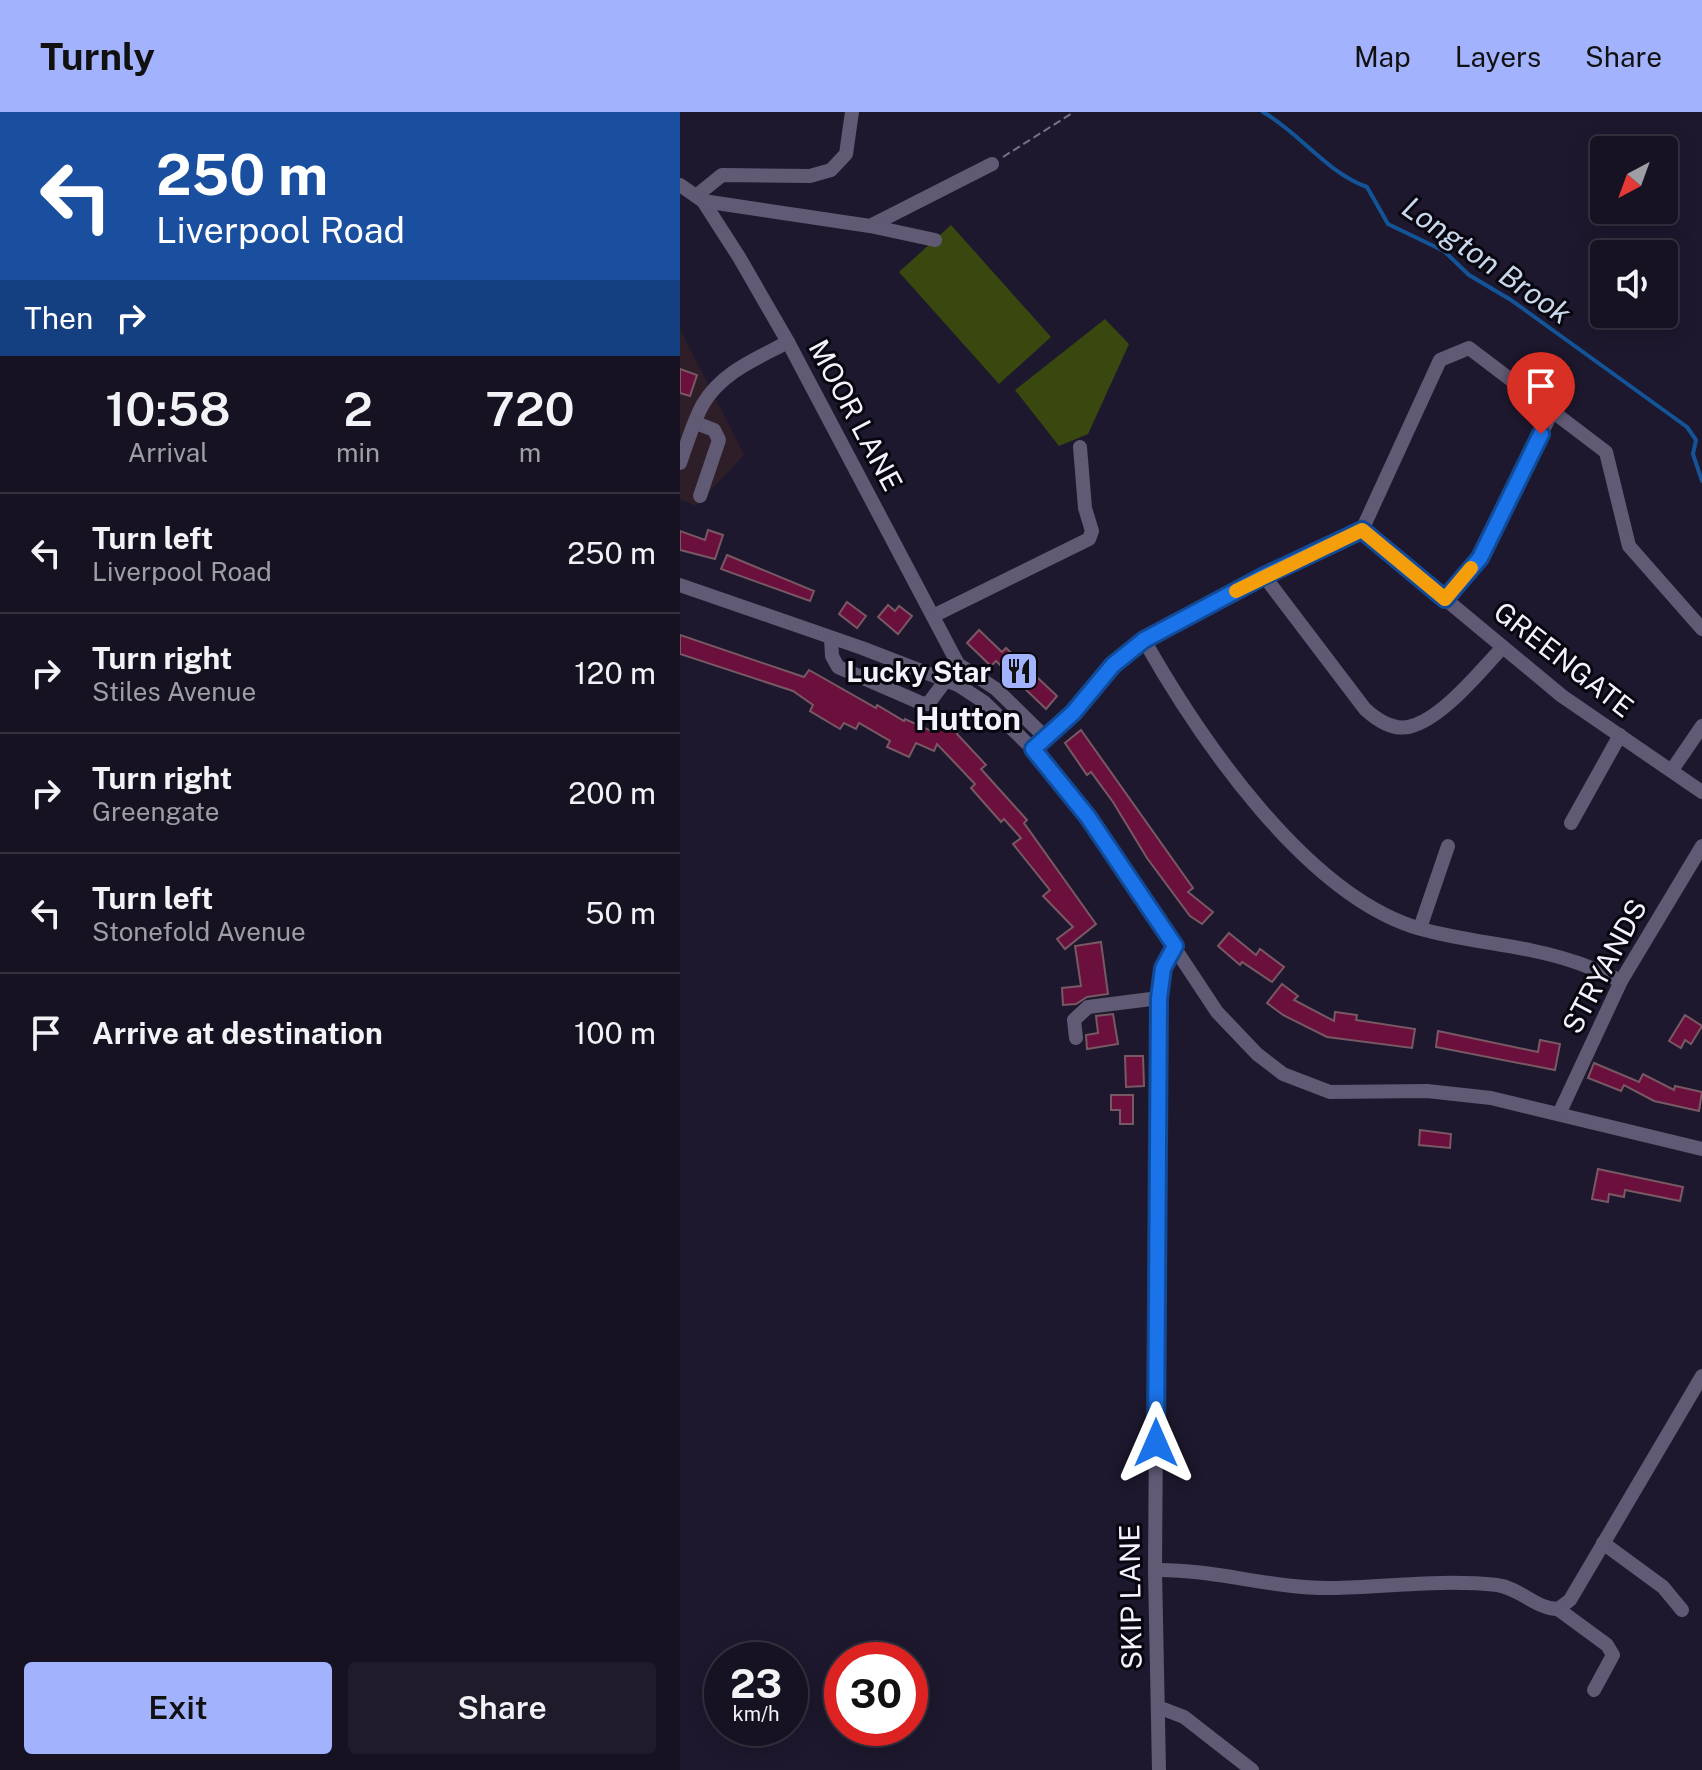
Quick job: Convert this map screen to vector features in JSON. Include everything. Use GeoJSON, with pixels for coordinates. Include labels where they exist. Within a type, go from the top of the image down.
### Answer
{"type":"FeatureCollection","features":[{"type":"Feature","properties":{"kind":"street"},"geometry":{"type":"LineString","coordinates":[[699,198],[722,175],[810,176],[831,170],[846,154],[852,112]]}},
{"type":"Feature","properties":{"kind":"street"},"geometry":{"type":"LineString","coordinates":[[870,226],[992,164]]}},
{"type":"Feature","properties":{"kind":"street","name":"MOOR LANE"},"geometry":{"type":"LineString","coordinates":[[680,185],[699,198],[722,227],[788,342],[958,664],[946,681]]}},
{"type":"Feature","properties":{"kind":"street"},"geometry":{"type":"LineString","coordinates":[[699,198],[935,240]]}},
{"type":"Feature","properties":{"kind":"street"},"geometry":{"type":"LineString","coordinates":[[680,463],[702,406],[718,384],[738,369],[788,342]]}},
{"type":"Feature","properties":{"kind":"street"},"geometry":{"type":"LineString","coordinates":[[1033,749],[1073,713],[1113,665],[1144,640],[1264,576],[1362,530],[1440,360],[1469,348],[1606,452],[1629,546],[1702,629]]}},
{"type":"Feature","properties":{"kind":"street"},"geometry":{"type":"LineString","coordinates":[[1445,599],[1480,558],[1553,410]]}},
{"type":"Feature","properties":{"kind":"street"},"geometry":{"type":"LineString","coordinates":[[696,423],[714,430],[719,440],[700,496]]}},
{"type":"Feature","properties":{"kind":"street"},"geometry":{"type":"LineString","coordinates":[[933,616],[966,597],[1089,539],[1092,531],[1085,508],[1080,447]]}},
{"type":"Feature","properties":{"kind":"street","name":"GREENGATE"},"geometry":{"type":"LineString","coordinates":[[1362,530],[1562,696],[1702,792]]}},
{"type":"Feature","properties":{"kind":"street"},"geometry":{"type":"LineString","coordinates":[[1264,576],[1365,709],[1377,721],[1398,728],[1415,725],[1447,704],[1503,647]]}},
{"type":"Feature","properties":{"kind":"street"},"geometry":{"type":"LineString","coordinates":[[680,585],[946,681],[994,710],[1033,749],[1088,817],[1217,1012],[1257,1054],[1283,1074],[1330,1092],[1427,1091],[1491,1098],[1702,1149]]}},
{"type":"Feature","properties":{"kind":"street"},"geometry":{"type":"LineString","coordinates":[[831,638],[832,656],[838,667],[928,704],[946,681],[946,641]]}},
{"type":"Feature","properties":{"kind":"street"},"geometry":{"type":"LineString","coordinates":[[1144,640],[1163,675],[1248,795],[1329,880],[1353,898],[1388,917],[1420,928],[1574,962],[1621,981]]}},
{"type":"Feature","properties":{"kind":"street"},"geometry":{"type":"LineString","coordinates":[[958,664],[996,689],[1046,738]]}},
{"type":"Feature","properties":{"kind":"street"},"geometry":{"type":"LineString","coordinates":[[1672,770],[1702,726]]}},
{"type":"Feature","properties":{"kind":"street"},"geometry":{"type":"LineString","coordinates":[[1571,823],[1620,735]]}},
{"type":"Feature","properties":{"kind":"street"},"geometry":{"type":"LineString","coordinates":[[1420,928],[1448,846]]}},
{"type":"Feature","properties":{"kind":"street","name":"STRYANDS"},"geometry":{"type":"LineString","coordinates":[[1559,1114],[1621,981],[1702,846]]}},
{"type":"Feature","properties":{"kind":"street","name":"SKIP LANE"},"geometry":{"type":"LineString","coordinates":[[1159,1770],[1155,1570],[1159,998],[1163,968],[1175,946]]}},
{"type":"Feature","properties":{"kind":"street"},"geometry":{"type":"LineString","coordinates":[[1076,1038],[1074,1020],[1088,1007],[1159,998]]}},
{"type":"Feature","properties":{"kind":"street"},"geometry":{"type":"LineString","coordinates":[[1155,1570],[1213,1572],[1330,1588],[1421,1583],[1499,1586],[1517,1590],[1550,1609],[1565,1607],[1702,1376]]}},
{"type":"Feature","properties":{"kind":"street"},"geometry":{"type":"LineString","coordinates":[[1603,1543],[1663,1587],[1682,1610]]}},
{"type":"Feature","properties":{"kind":"street"},"geometry":{"type":"LineString","coordinates":[[1558,1609],[1607,1645],[1613,1655],[1594,1690]]}},
{"type":"Feature","properties":{"kind":"street"},"geometry":{"type":"LineString","coordinates":[[1158,1707],[1184,1717],[1252,1770]]}},
{"type":"Feature","properties":{"kind":"path"},"geometry":{"type":"LineString","coordinates":[[992,164],[1074,112]]}},
{"type":"Feature","properties":{"kind":"shaded area"},"geometry":{"type":"Polygon","coordinates":[[[680,329],[744,455],[696,506],[680,499],[680,329]]]}},
{"type":"Feature","properties":{"kind":"green space"},"geometry":{"type":"Polygon","coordinates":[[[951,225],[1051,337],[999,384],[899,272],[951,225]]]}},
{"type":"Feature","properties":{"kind":"green space"},"geometry":{"type":"Polygon","coordinates":[[[1105,319],[1129,344],[1088,434],[1059,446],[1015,390],[1105,319]]]}},
{"type":"Feature","properties":{"kind":"building"},"geometry":{"type":"Polygon","coordinates":[[[680,369],[697,375],[690,396],[680,393],[680,369]]]}},
{"type":"Feature","properties":{"kind":"building"},"geometry":{"type":"Polygon","coordinates":[[[708,530],[723,535],[715,559],[680,550],[680,531],[705,540],[708,530]]]}},
{"type":"Feature","properties":{"kind":"building"},"geometry":{"type":"Polygon","coordinates":[[[727,555],[814,591],[810,601],[721,569],[727,555]]]}},
{"type":"Feature","properties":{"kind":"building"},"geometry":{"type":"Polygon","coordinates":[[[847,602],[866,616],[857,628],[839,614],[847,602]]]}},
{"type":"Feature","properties":{"kind":"building"},"geometry":{"type":"Polygon","coordinates":[[[888,605],[895,611],[899,606],[912,616],[898,634],[878,617],[888,605]]]}},
{"type":"Feature","properties":{"kind":"building"},"geometry":{"type":"Polygon","coordinates":[[[979,630],[1002,652],[1006,648],[1057,696],[1046,709],[996,661],[991,666],[967,643],[979,630]]]}},
{"type":"Feature","properties":{"kind":"building"},"geometry":{"type":"Polygon","coordinates":[[[680,635],[804,677],[809,670],[904,721],[931,731],[936,720],[958,731],[957,734],[986,765],[981,769],[1027,820],[1024,823],[1096,924],[1065,949],[1057,939],[1073,927],[1043,896],[1050,890],[1013,844],[1021,838],[1004,819],[1001,822],[971,788],[975,784],[937,744],[934,751],[916,743],[909,757],[887,747],[890,741],[859,723],[856,729],[844,723],[840,729],[810,711],[813,705],[793,691],[680,654],[680,635]]]}},
{"type":"Feature","properties":{"kind":"building"},"geometry":{"type":"Polygon","coordinates":[[[1081,730],[1193,888],[1188,892],[1213,912],[1202,924],[1190,916],[1147,858],[1113,802],[1091,772],[1087,775],[1065,743],[1081,730]]]}},
{"type":"Feature","properties":{"kind":"building"},"geometry":{"type":"Polygon","coordinates":[[[1229,933],[1256,955],[1260,949],[1284,967],[1272,982],[1242,962],[1240,965],[1218,946],[1229,933]]]}},
{"type":"Feature","properties":{"kind":"building"},"geometry":{"type":"Polygon","coordinates":[[[1101,942],[1108,994],[1063,1005],[1062,988],[1081,986],[1075,946],[1101,942]]]}},
{"type":"Feature","properties":{"kind":"building"},"geometry":{"type":"Polygon","coordinates":[[[1282,984],[1298,996],[1294,1000],[1334,1021],[1335,1012],[1357,1015],[1356,1020],[1415,1029],[1412,1048],[1327,1037],[1283,1015],[1267,1003],[1282,984]]]}},
{"type":"Feature","properties":{"kind":"building"},"geometry":{"type":"Polygon","coordinates":[[[1113,1014],[1118,1044],[1087,1049],[1086,1035],[1098,1033],[1096,1016],[1113,1014]]]}},
{"type":"Feature","properties":{"kind":"building"},"geometry":{"type":"Polygon","coordinates":[[[1685,1015],[1702,1026],[1691,1044],[1685,1040],[1681,1048],[1669,1041],[1685,1015]]]}},
{"type":"Feature","properties":{"kind":"building"},"geometry":{"type":"Polygon","coordinates":[[[1438,1031],[1538,1052],[1540,1040],[1560,1044],[1555,1070],[1436,1047],[1438,1031]]]}},
{"type":"Feature","properties":{"kind":"building"},"geometry":{"type":"Polygon","coordinates":[[[1125,1056],[1143,1056],[1144,1086],[1126,1087],[1125,1056]]]}},
{"type":"Feature","properties":{"kind":"building"},"geometry":{"type":"Polygon","coordinates":[[[1594,1063],[1639,1082],[1643,1074],[1674,1090],[1675,1086],[1702,1092],[1699,1111],[1654,1101],[1624,1085],[1621,1091],[1588,1078],[1594,1063]]]}},
{"type":"Feature","properties":{"kind":"building"},"geometry":{"type":"Polygon","coordinates":[[[1111,1095],[1133,1095],[1133,1124],[1120,1124],[1120,1110],[1111,1110],[1111,1095]]]}},
{"type":"Feature","properties":{"kind":"building"},"geometry":{"type":"Polygon","coordinates":[[[1420,1130],[1451,1134],[1450,1148],[1419,1145],[1420,1130]]]}},
{"type":"Feature","properties":{"kind":"building"},"geometry":{"type":"Polygon","coordinates":[[[1598,1169],[1683,1187],[1680,1201],[1625,1190],[1624,1197],[1609,1194],[1608,1202],[1592,1199],[1598,1169]]]}},
{"type":"Feature","properties":{"kind":"waterway","name":"Longton Brook"},"geometry":{"type":"LineString","coordinates":[[1263,112],[1339,172],[1367,187],[1388,224],[1444,251],[1469,275],[1511,300],[1687,427],[1696,440],[1693,454],[1702,481]]}},
{"type":"Feature","properties":{"kind":"slow traffic"},"geometry":{"type":"LineString","coordinates":[[1236,591],[1362,530],[1445,599],[1471,568]]}},
{"type":"Feature","properties":{"kind":"place","name":"Lucky Star"},"geometry":{"type":"Point","coordinates":[1019,671]}},
{"type":"Feature","properties":{"kind":"district","name":"Hutton"},"geometry":{"type":"Point","coordinates":[968,718]}},
{"type":"Feature","properties":{"kind":"route"},"geometry":{"type":"LineString","coordinates":[[1156,1443],[1159,998],[1163,968],[1175,946],[1088,817],[1033,749],[1073,713],[1113,665],[1144,640],[1264,576],[1362,530],[1445,599],[1480,558],[1541,434]]}}]}
